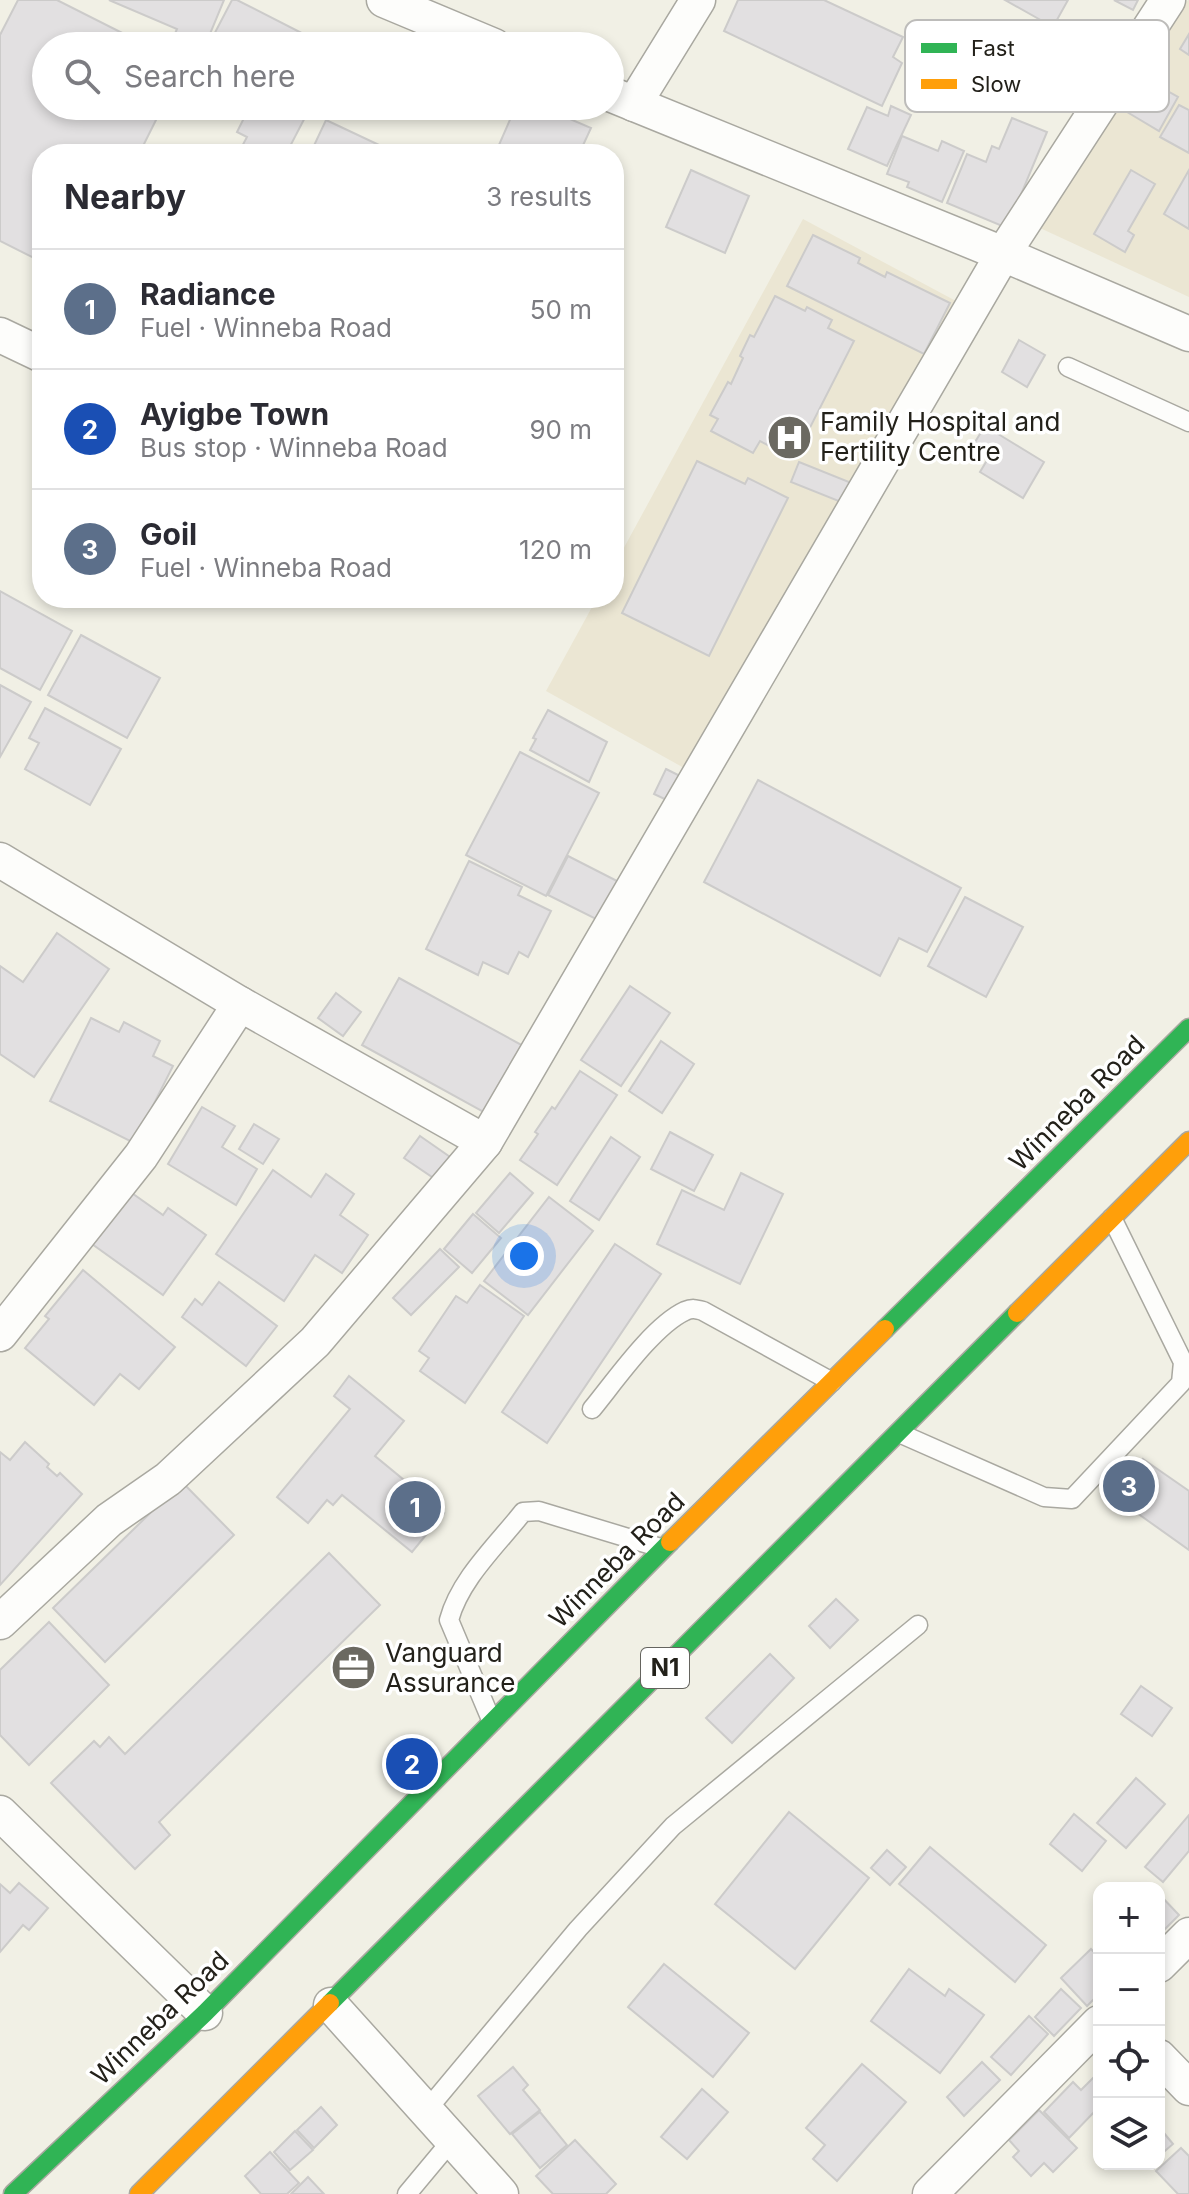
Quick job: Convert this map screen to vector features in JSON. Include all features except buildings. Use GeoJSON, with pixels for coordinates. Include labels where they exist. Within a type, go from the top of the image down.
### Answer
{"type":"FeatureCollection","features":[{"type":"Feature","properties":{"kind":"highway","name":"Winneba Road"},"geometry":{"type":"LineString","coordinates":[[13,2194],[205,2013],[663,1549],[1189,1028]]}},
{"type":"Feature","properties":{"kind":"highway","name":"N1"},"geometry":{"type":"LineString","coordinates":[[139,2194],[331,2005],[1189,1141]]}},
{"type":"Feature","properties":{"kind":"street"},"geometry":{"type":"LineString","coordinates":[[384,0],[461,32]]}},
{"type":"Feature","properties":{"kind":"street"},"geometry":{"type":"LineString","coordinates":[[624,96],[698,0]]}},
{"type":"Feature","properties":{"kind":"street"},"geometry":{"type":"LineString","coordinates":[[1155,20],[1168,0]]}},
{"type":"Feature","properties":{"kind":"street"},"geometry":{"type":"LineString","coordinates":[[624,100],[1003,254],[1189,334]]}},
{"type":"Feature","properties":{"kind":"street"},"geometry":{"type":"LineString","coordinates":[[0,1622],[109,1520],[168,1479],[315,1342],[485,1142],[1003,254],[1095,112]]}},
{"type":"Feature","properties":{"kind":"street"},"geometry":{"type":"LineString","coordinates":[[0,335],[32,350]]}},
{"type":"Feature","properties":{"kind":"street"},"geometry":{"type":"LineString","coordinates":[[0,860],[240,1004],[485,1142]]}},
{"type":"Feature","properties":{"kind":"street"},"geometry":{"type":"LineString","coordinates":[[0,1334],[141,1156],[240,1004]]}},
{"type":"Feature","properties":{"kind":"street"},"geometry":{"type":"LineString","coordinates":[[0,1813],[205,2013]]}},
{"type":"Feature","properties":{"kind":"street"},"geometry":{"type":"LineString","coordinates":[[1165,1959],[1189,1935]]}},
{"type":"Feature","properties":{"kind":"street"},"geometry":{"type":"LineString","coordinates":[[331,2005],[501,2194]]}},
{"type":"Feature","properties":{"kind":"street"},"geometry":{"type":"LineString","coordinates":[[930,2194],[1096,2026]]}},
{"type":"Feature","properties":{"kind":"street"},"geometry":{"type":"LineString","coordinates":[[1165,2063],[1189,2088]]}},
{"type":"Feature","properties":{"kind":"lane"},"geometry":{"type":"LineString","coordinates":[[1068,367],[1189,422]]}},
{"type":"Feature","properties":{"kind":"lane"},"geometry":{"type":"LineString","coordinates":[[899,1433],[1044,1497],[1072,1499],[1181,1383],[1183,1362],[1112,1218]]}},
{"type":"Feature","properties":{"kind":"lane"},"geometry":{"type":"LineString","coordinates":[[592,1409],[660,1329],[694,1308],[832,1382]]}},
{"type":"Feature","properties":{"kind":"lane"},"geometry":{"type":"LineString","coordinates":[[492,1724],[449,1620],[454,1602],[465,1585],[523,1512],[539,1511],[663,1549]]}},
{"type":"Feature","properties":{"kind":"lane"},"geometry":{"type":"LineString","coordinates":[[426,2111],[578,1929],[673,1826],[918,1625]]}},
{"type":"Feature","properties":{"kind":"lane"},"geometry":{"type":"LineString","coordinates":[[407,2194],[452,2140]]}},
{"type":"Feature","properties":{"kind":"shaded area"},"geometry":{"type":"Polygon","coordinates":[[[1189,0],[1189,297],[1040,228],[1115,112],[1169,112],[1169,29],[1189,0]]]}},
{"type":"Feature","properties":{"kind":"shaded area","name":"Family Hospital and Fertility Centre"},"geometry":{"type":"Polygon","coordinates":[[[803,219],[969,308],[693,773],[546,691],[592,608],[624,608],[624,548],[803,219]]]}},
{"type":"Feature","properties":{"kind":"traffic: fast"},"geometry":{"type":"LineString","coordinates":[[885,1329],[1189,1028]]}},
{"type":"Feature","properties":{"kind":"traffic: fast"},"geometry":{"type":"LineString","coordinates":[[330,2003],[1017,1313]]}},
{"type":"Feature","properties":{"kind":"traffic: fast"},"geometry":{"type":"LineString","coordinates":[[13,2194],[205,2013],[670,1542]]}},
{"type":"Feature","properties":{"kind":"traffic: slow"},"geometry":{"type":"LineString","coordinates":[[1017,1313],[1189,1141]]}},
{"type":"Feature","properties":{"kind":"traffic: slow"},"geometry":{"type":"LineString","coordinates":[[670,1542],[885,1329]]}},
{"type":"Feature","properties":{"kind":"traffic: slow"},"geometry":{"type":"LineString","coordinates":[[139,2194],[330,2003]]}},
{"type":"Feature","properties":{"kind":"place","name":"Family Hospital and Fertility Centre"},"geometry":{"type":"Point","coordinates":[789,437]}},
{"type":"Feature","properties":{"kind":"place","name":"Goil"},"geometry":{"type":"Point","coordinates":[1129,1486]}},
{"type":"Feature","properties":{"kind":"place","name":"Radiance"},"geometry":{"type":"Point","coordinates":[415,1507]}},
{"type":"Feature","properties":{"kind":"place","name":"Vanguard Assurance"},"geometry":{"type":"Point","coordinates":[354,1668]}},
{"type":"Feature","properties":{"kind":"place","name":"Ayigbe Town"},"geometry":{"type":"Point","coordinates":[412,1764]}}]}
